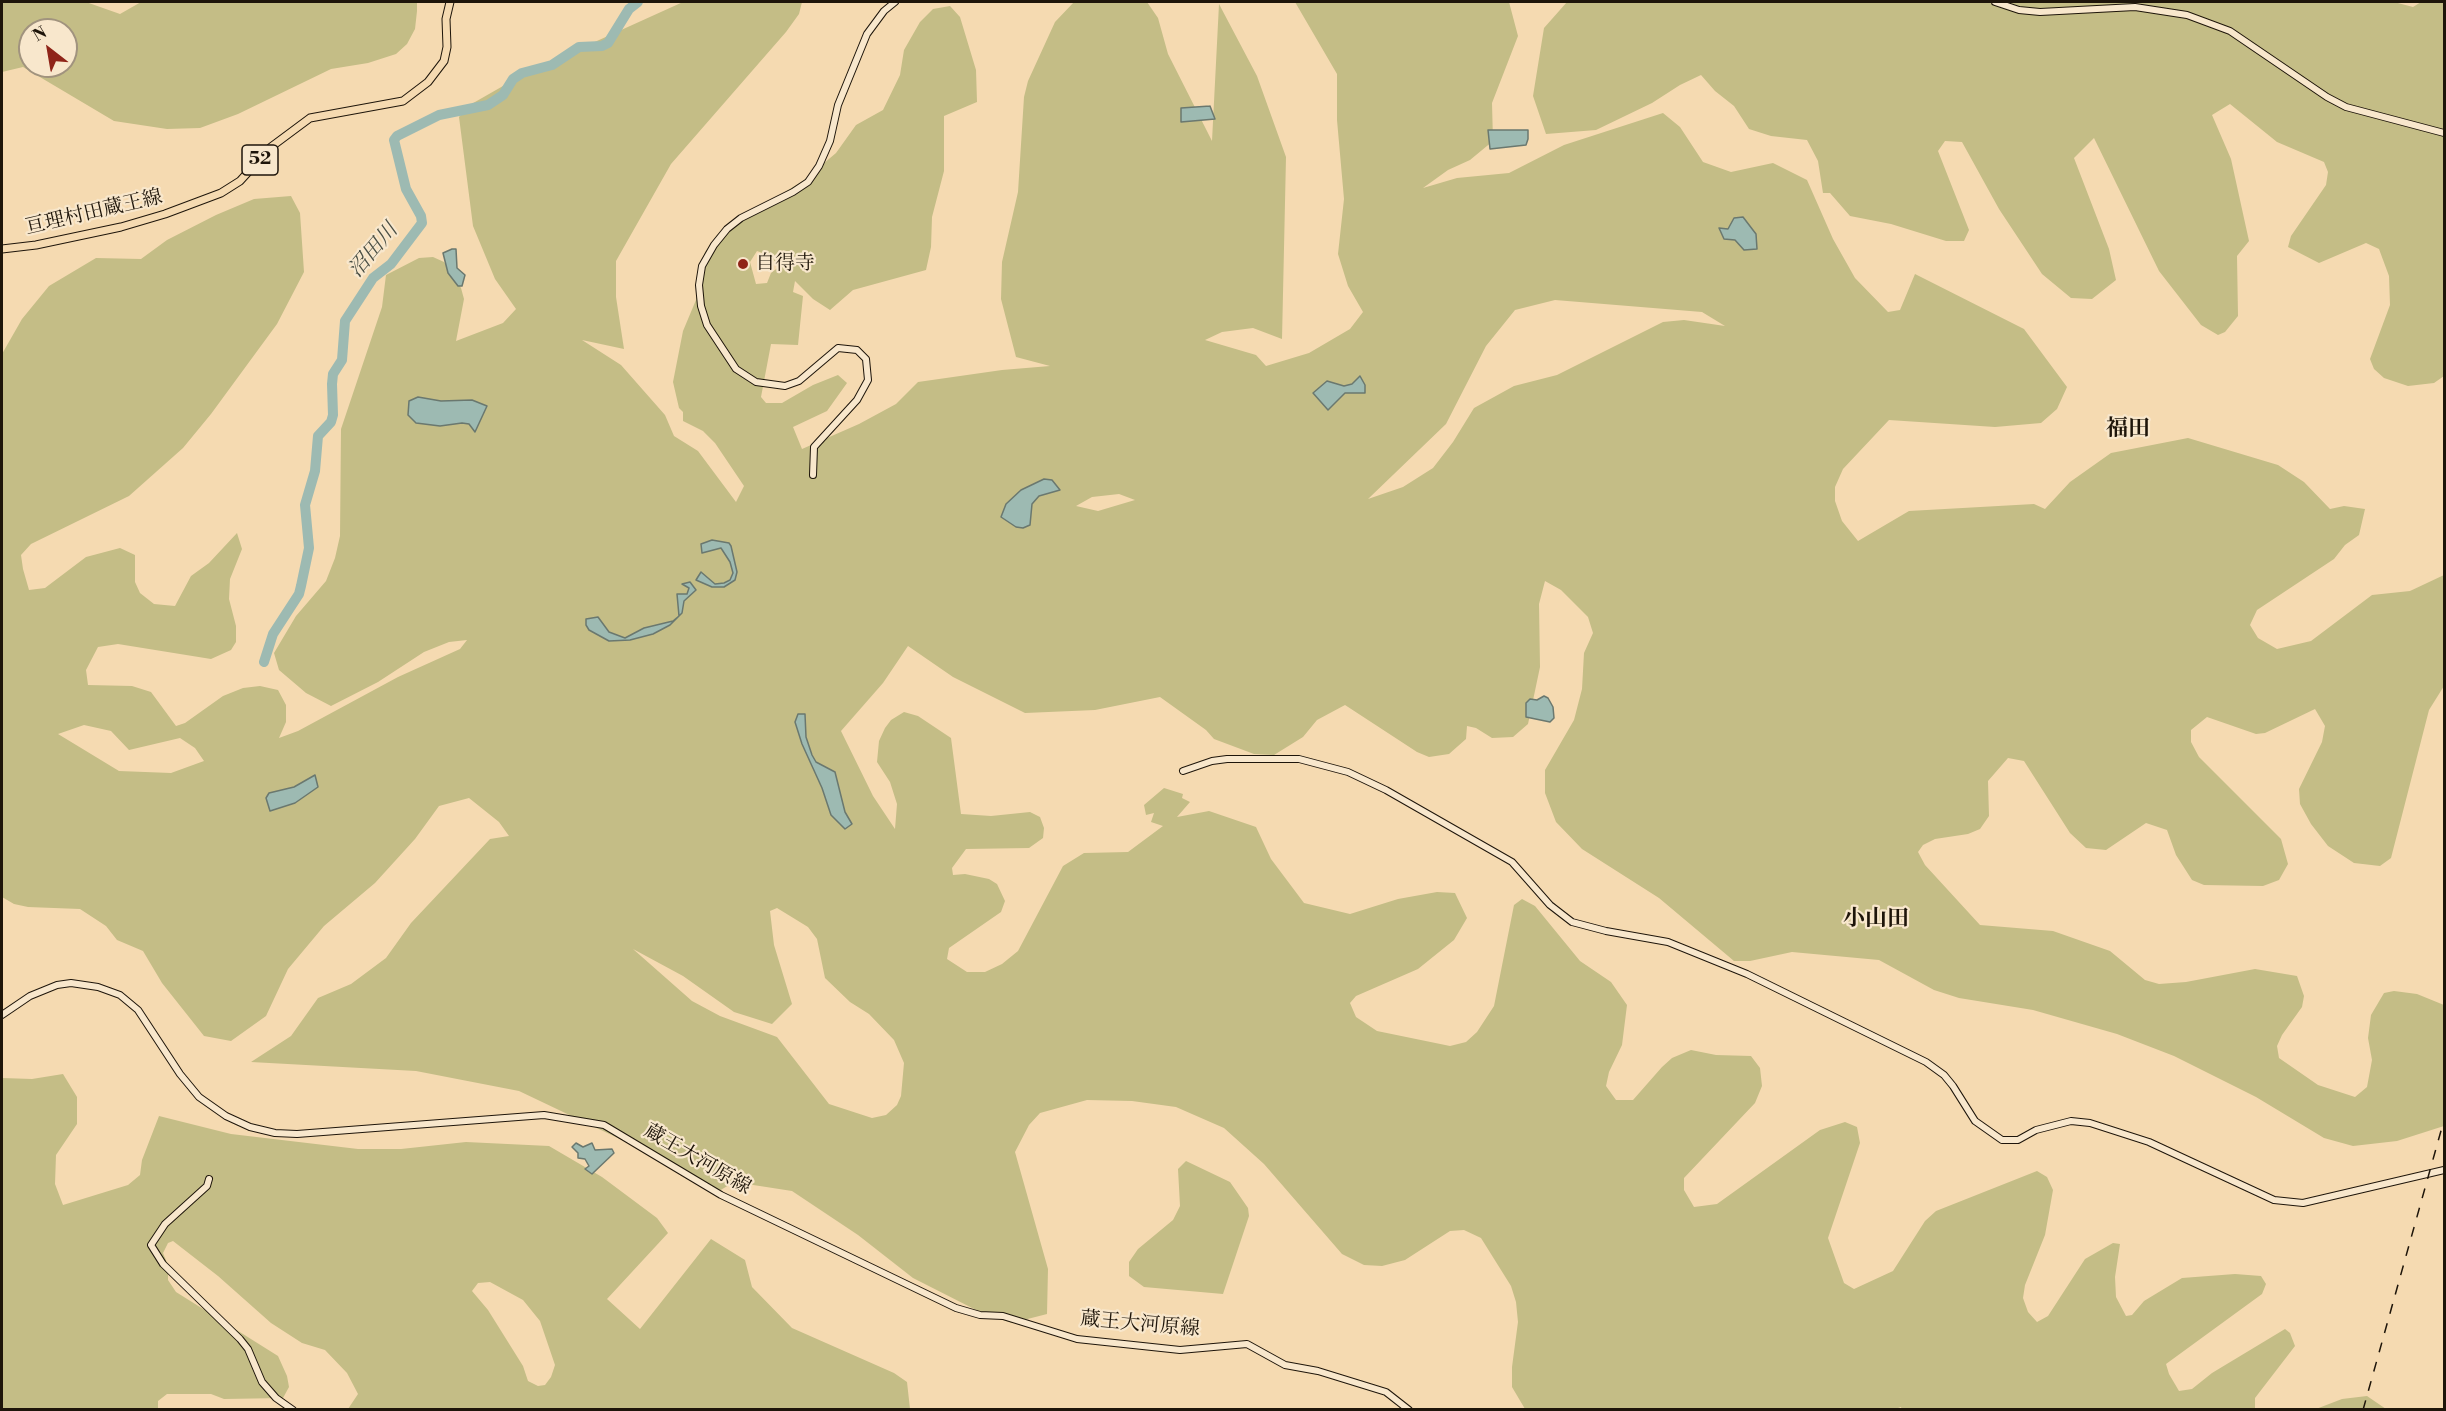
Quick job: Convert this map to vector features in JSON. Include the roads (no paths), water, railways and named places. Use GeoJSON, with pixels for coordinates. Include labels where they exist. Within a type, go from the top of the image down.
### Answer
{"type":"FeatureCollection","features":[{"type":"Feature","properties":{"kind":"main road","name":"亘理村田蔵王線"},"geometry":{"type":"LineString","coordinates":[[2,249],[36,245],[121,227],[165,214],[221,193],[240,181],[271,147],[310,118],[403,100],[428,82],[444,61],[447,47],[446,19],[450,2]]}},
{"type":"Feature","properties":{"kind":"street"},"geometry":{"type":"LineString","coordinates":[[813,475],[814,447],[857,400],[868,380],[866,359],[857,350],[838,348],[799,381],[785,386],[756,382],[736,369],[706,325],[699,285],[702,266],[714,245],[727,229],[808,182],[819,166],[830,141],[838,105],[867,34],[884,11],[896,2]]}},
{"type":"Feature","properties":{"kind":"street"},"geometry":{"type":"LineString","coordinates":[[1995,2],[2019,10],[2040,12],[2135,7],[2187,15],[2230,31],[2327,98],[2346,107],[2445,133]]}},
{"type":"Feature","properties":{"kind":"street"},"geometry":{"type":"LineString","coordinates":[[1183,771],[1212,761],[1227,759],[1290,758],[1329,766],[1377,785],[1512,862],[1550,904],[1572,922],[1605,931],[1668,942],[1747,974],[1926,1062],[1949,1081],[1975,1120],[2002,1140],[2018,1140],[2036,1130],[2071,1121],[2090,1123],[2149,1142],[2274,1200],[2302,1203],[2445,1170]]}},
{"type":"Feature","properties":{"kind":"street","name":"蔵王大河原線"},"geometry":{"type":"LineString","coordinates":[[2,1015],[30,996],[57,985],[98,987],[120,995],[138,1010],[180,1074],[199,1097],[212,1108],[242,1124],[275,1133],[297,1134],[544,1115],[604,1125],[721,1195],[956,1308],[980,1315],[1003,1317],[1077,1339],[1180,1350],[1246,1344],[1285,1365],[1318,1371],[1386,1392],[1409,1410]]}},
{"type":"Feature","properties":{"kind":"street"},"geometry":{"type":"LineString","coordinates":[[209,1179],[207,1186],[165,1224],[150,1245],[163,1264],[240,1339],[248,1349],[262,1382],[276,1398],[293,1410]]}},
{"type":"Feature","properties":{"kind":"water"},"geometry":{"type":"Polygon","coordinates":[[[1210,106],[1215,119],[1181,122],[1181,108],[1210,106]]]}},
{"type":"Feature","properties":{"kind":"water"},"geometry":{"type":"Polygon","coordinates":[[[1488,130],[1528,130],[1528,139],[1526,145],[1490,149],[1488,130]]]}},
{"type":"Feature","properties":{"kind":"water"},"geometry":{"type":"Polygon","coordinates":[[[1743,217],[1756,234],[1757,249],[1744,250],[1735,240],[1724,239],[1719,228],[1728,229],[1734,218],[1743,217]]]}},
{"type":"Feature","properties":{"kind":"water"},"geometry":{"type":"Polygon","coordinates":[[[456,249],[457,268],[465,275],[462,286],[458,286],[448,273],[443,253],[456,249]]]}},
{"type":"Feature","properties":{"kind":"water"},"geometry":{"type":"Polygon","coordinates":[[[1360,376],[1365,385],[1365,393],[1345,393],[1328,410],[1313,393],[1327,381],[1344,386],[1352,384],[1360,376]]]}},
{"type":"Feature","properties":{"kind":"water"},"geometry":{"type":"Polygon","coordinates":[[[418,397],[441,401],[472,400],[487,406],[475,432],[469,424],[440,426],[416,423],[408,415],[409,401],[418,397]]]}},
{"type":"Feature","properties":{"kind":"water"},"geometry":{"type":"Polygon","coordinates":[[[1044,479],[1052,480],[1060,490],[1039,496],[1032,504],[1030,525],[1023,528],[1016,527],[1001,517],[1006,504],[1021,490],[1044,479]]]}},
{"type":"Feature","properties":{"kind":"water"},"geometry":{"type":"Polygon","coordinates":[[[712,540],[729,543],[731,546],[737,572],[735,580],[724,587],[712,587],[696,580],[701,572],[715,584],[724,583],[730,580],[733,573],[730,562],[721,548],[702,553],[701,544],[712,540]]]}},
{"type":"Feature","properties":{"kind":"water"},"geometry":{"type":"Polygon","coordinates":[[[690,582],[696,590],[684,601],[682,613],[679,616],[677,594],[687,594],[689,588],[682,584],[690,582]]]}},
{"type":"Feature","properties":{"kind":"water"},"geometry":{"type":"Polygon","coordinates":[[[679,616],[670,625],[653,634],[630,640],[609,641],[589,630],[586,625],[586,619],[598,617],[609,632],[625,638],[644,628],[673,621],[679,616]]]}},
{"type":"Feature","properties":{"kind":"water"},"geometry":{"type":"Polygon","coordinates":[[[1544,696],[1548,698],[1553,707],[1554,718],[1550,722],[1526,717],[1526,703],[1530,699],[1537,700],[1544,696]]]}},
{"type":"Feature","properties":{"kind":"water"},"geometry":{"type":"Polygon","coordinates":[[[798,714],[805,714],[806,737],[816,762],[835,772],[845,812],[852,824],[845,829],[831,815],[822,788],[802,744],[795,722],[798,714]]]}},
{"type":"Feature","properties":{"kind":"water"},"geometry":{"type":"Polygon","coordinates":[[[315,775],[318,787],[295,803],[270,811],[266,798],[269,793],[294,787],[315,775]]]}},
{"type":"Feature","properties":{"kind":"water"},"geometry":{"type":"Polygon","coordinates":[[[576,1143],[583,1147],[592,1143],[595,1150],[612,1149],[614,1153],[592,1174],[585,1169],[589,1166],[585,1159],[578,1158],[578,1153],[572,1147],[576,1143]]]}},
{"type":"Feature","properties":{"kind":"waterway","name":"沼田川"},"geometry":{"type":"LineString","coordinates":[[264,662],[273,634],[299,594],[301,586],[309,548],[305,505],[315,471],[318,436],[331,422],[333,415],[333,374],[342,360],[345,321],[373,278],[391,264],[422,223],[421,216],[406,189],[394,140],[397,136],[439,115],[488,105],[503,95],[513,79],[522,73],[552,65],[579,47],[602,46],[608,43],[629,9],[638,2]]}},
{"type":"Feature","properties":{"kind":"railway"},"geometry":{"type":"LineString","coordinates":[[2363,1410],[2444,1120]]}},
{"type":"Feature","properties":{"kind":"place","name":"自得寺"},"geometry":{"type":"Point","coordinates":[743,264]}},
{"type":"Feature","properties":{"kind":"district","name":"福田"},"geometry":{"type":"Point","coordinates":[2128,430]}},
{"type":"Feature","properties":{"kind":"district","name":"小山田"},"geometry":{"type":"Point","coordinates":[1876,920]}}]}
